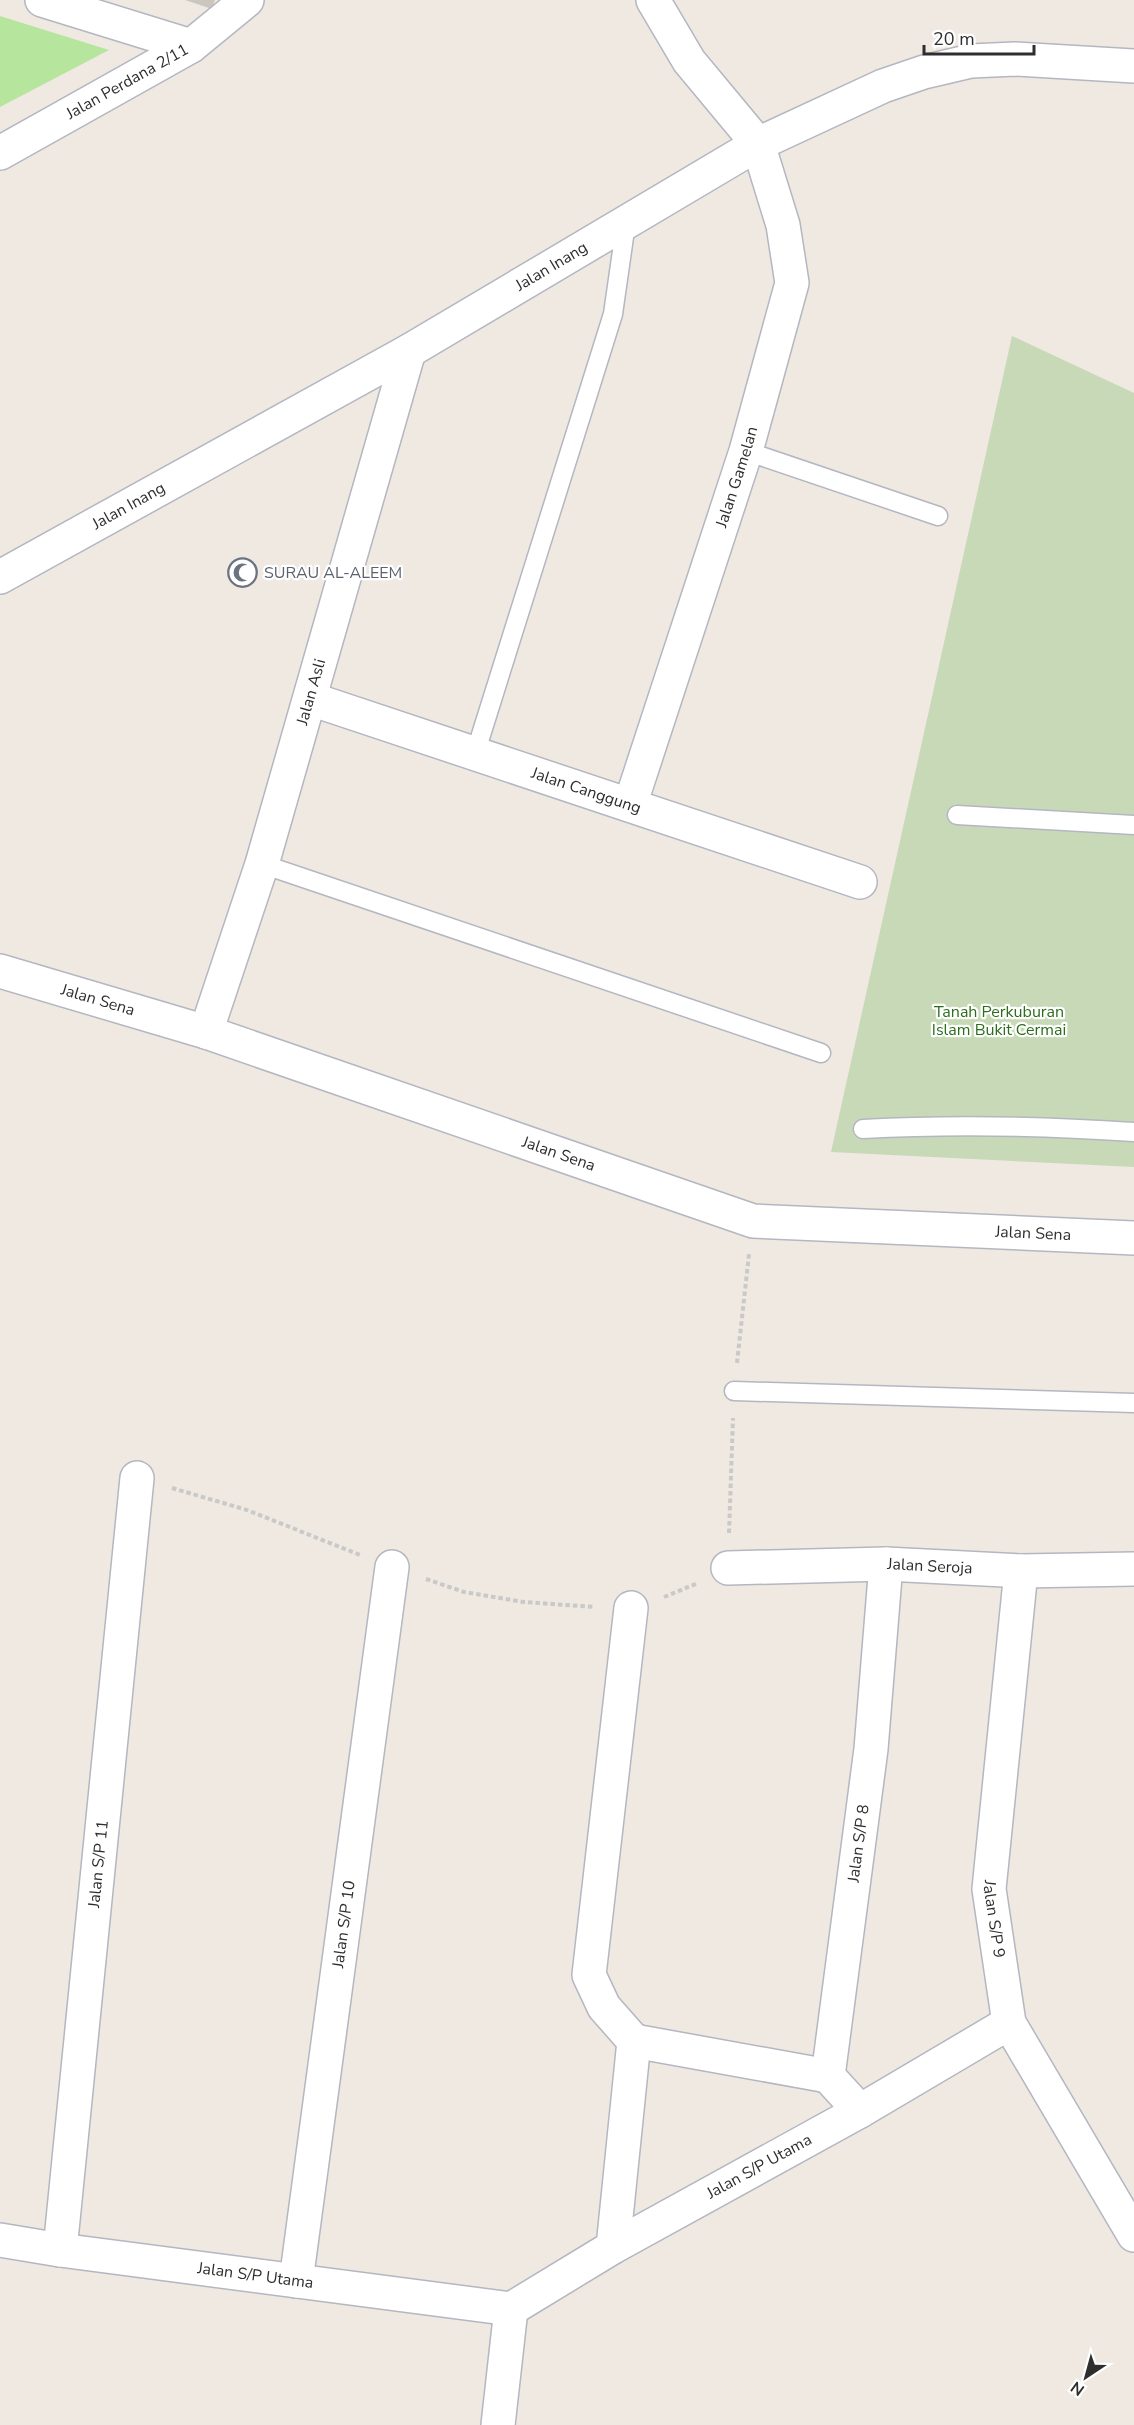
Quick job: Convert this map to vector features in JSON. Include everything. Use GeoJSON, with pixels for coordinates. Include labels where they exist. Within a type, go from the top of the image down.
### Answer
{"type":"FeatureCollection","features":[{"type":"Feature","properties":{"kind":"street"},"geometry":{"type":"LineString","coordinates":[[42,0],[191,46]]}},
{"type":"Feature","properties":{"kind":"street","name":"Jalan Perdana 2/11"},"geometry":{"type":"LineString","coordinates":[[0,153],[191,46],[247,0]]}},
{"type":"Feature","properties":{"kind":"street"},"geometry":{"type":"LineString","coordinates":[[653,0],[688,61],[759,144]]}},
{"type":"Feature","properties":{"kind":"street","name":"Jalan Inang"},"geometry":{"type":"LineString","coordinates":[[0,577],[409,351],[759,144],[883,86],[924,72],[971,61],[1015,59],[1134,66]]}},
{"type":"Feature","properties":{"kind":"street","name":"Jalan Gamelan"},"geometry":{"type":"LineString","coordinates":[[630,805],[746,451],[792,283],[783,225],[759,144]]}},
{"type":"Feature","properties":{"kind":"street","name":"Jalan Asli"},"geometry":{"type":"LineString","coordinates":[[206,1032],[262,864],[409,351]]}},
{"type":"Feature","properties":{"kind":"street","name":"Jalan Canggung"},"geometry":{"type":"LineString","coordinates":[[311,699],[860,882]]}},
{"type":"Feature","properties":{"kind":"street","name":"Jalan Sena"},"geometry":{"type":"LineString","coordinates":[[0,971],[206,1032],[753,1221],[1134,1238]]}},
{"type":"Feature","properties":{"kind":"street","name":"Jalan S/P 11"},"geometry":{"type":"LineString","coordinates":[[60,2250],[137,1478]]}},
{"type":"Feature","properties":{"kind":"street","name":"Jalan Seroja"},"geometry":{"type":"LineString","coordinates":[[728,1568],[886,1564],[1021,1571],[1134,1569]]}},
{"type":"Feature","properties":{"kind":"street","name":"Jalan S/P 8"},"geometry":{"type":"LineString","coordinates":[[828,2076],[871,1749],[886,1564]]}},
{"type":"Feature","properties":{"kind":"street","name":"Jalan S/P 10"},"geometry":{"type":"LineString","coordinates":[[296,2281],[392,1567]]}},
{"type":"Feature","properties":{"kind":"street","name":"Jalan S/P 9"},"geometry":{"type":"LineString","coordinates":[[1021,1571],[989,1889],[1009,2022],[1134,2235]]}},
{"type":"Feature","properties":{"kind":"street"},"geometry":{"type":"LineString","coordinates":[[631,1608],[589,1976],[604,2007],[634,2041],[828,2076],[860,2111]]}},
{"type":"Feature","properties":{"kind":"street","name":"Jalan S/P Utama"},"geometry":{"type":"LineString","coordinates":[[0,2240],[60,2250],[510,2309],[613,2247],[860,2111],[1009,2022]]}},
{"type":"Feature","properties":{"kind":"street"},"geometry":{"type":"LineString","coordinates":[[613,2247],[634,2041]]}},
{"type":"Feature","properties":{"kind":"street"},"geometry":{"type":"LineString","coordinates":[[498,2425],[510,2309]]}},
{"type":"Feature","properties":{"kind":"lane"},"geometry":{"type":"LineString","coordinates":[[475,754],[613,314],[626,223]]}},
{"type":"Feature","properties":{"kind":"lane"},"geometry":{"type":"LineString","coordinates":[[746,451],[938,516]]}},
{"type":"Feature","properties":{"kind":"lane"},"geometry":{"type":"LineString","coordinates":[[957,815],[1134,825]]}},
{"type":"Feature","properties":{"kind":"lane"},"geometry":{"type":"LineString","coordinates":[[262,864],[821,1053]]}},
{"type":"Feature","properties":{"kind":"lane"},"geometry":{"type":"LineString","coordinates":[[863,1129],[907,1126],[1061,1128],[1134,1132]]}},
{"type":"Feature","properties":{"kind":"lane"},"geometry":{"type":"LineString","coordinates":[[734,1391],[1134,1403]]}},
{"type":"Feature","properties":{"kind":"path"},"geometry":{"type":"LineString","coordinates":[[137,1478],[247,1510],[392,1567],[474,1594],[524,1602],[631,1608],[675,1594],[728,1568]]}},
{"type":"Feature","properties":{"kind":"green space"},"geometry":{"type":"Polygon","coordinates":[[[0,16],[109,50],[0,107],[0,16]]]}},
{"type":"Feature","properties":{"kind":"green space","name":"Tanah Perkuburan Islam Bukit Cermai"},"geometry":{"type":"Polygon","coordinates":[[[1012,336],[1134,393],[1134,1167],[831,1152],[1012,336]]]}},
{"type":"Feature","properties":{"kind":"building"},"geometry":{"type":"Polygon","coordinates":[[[185,0],[215,0],[212,9],[185,0]]]}},
{"type":"Feature","properties":{"kind":"place","name":"SURAU AL-ALEEM"},"geometry":{"type":"Point","coordinates":[243,573]}}]}
